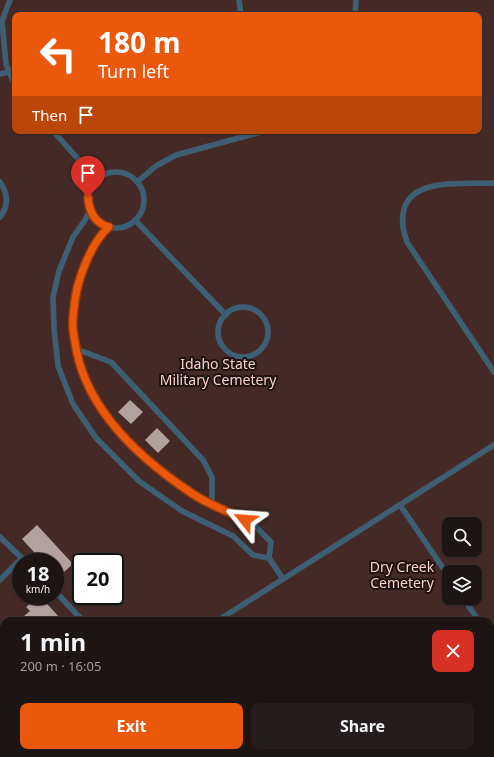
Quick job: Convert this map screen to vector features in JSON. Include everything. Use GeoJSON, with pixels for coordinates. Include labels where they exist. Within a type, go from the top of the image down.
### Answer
{"type":"FeatureCollection","features":[{"type":"Feature","properties":{"kind":"lane"},"geometry":{"type":"LineString","coordinates":[[10,0],[2,21],[6,64],[12,79]]}},
{"type":"Feature","properties":{"kind":"lane"},"geometry":{"type":"LineString","coordinates":[[238,0],[240,12]]}},
{"type":"Feature","properties":{"kind":"lane"},"geometry":{"type":"LineString","coordinates":[[356,0],[356,12]]}},
{"type":"Feature","properties":{"kind":"lane"},"geometry":{"type":"LineString","coordinates":[[0,74],[9,72]]}},
{"type":"Feature","properties":{"kind":"lane"},"geometry":{"type":"LineString","coordinates":[[56,134],[97,180]]}},
{"type":"Feature","properties":{"kind":"lane"},"geometry":{"type":"LineString","coordinates":[[137,182],[156,166],[176,155],[251,134]]}},
{"type":"Feature","properties":{"kind":"lane"},"geometry":{"type":"LineString","coordinates":[[114,172],[124,173],[133,177],[137,182],[143,192],[144,201],[143,209],[136,220],[124,227],[116,228],[99,223],[92,216],[88,197],[91,188],[97,180],[105,174],[114,172]]}},
{"type":"Feature","properties":{"kind":"lane"},"geometry":{"type":"LineString","coordinates":[[0,182],[6,196],[7,206],[5,212],[0,218]]}},
{"type":"Feature","properties":{"kind":"lane"},"geometry":{"type":"LineString","coordinates":[[494,184],[444,184],[423,189],[413,196],[406,204],[402,216],[402,229],[407,242],[494,372]]}},
{"type":"Feature","properties":{"kind":"lane"},"geometry":{"type":"LineString","coordinates":[[90,210],[74,237],[59,271],[54,297],[54,328],[58,366],[73,404],[96,438],[139,481],[182,511],[232,536],[253,555],[269,558]]}},
{"type":"Feature","properties":{"kind":"lane"},"geometry":{"type":"LineString","coordinates":[[136,220],[226,315]]}},
{"type":"Feature","properties":{"kind":"lane"},"geometry":{"type":"LineString","coordinates":[[109,227],[102,233],[95,243],[77,286],[72,323],[78,359],[93,396],[115,428],[156,467],[194,495],[254,525],[271,542],[269,558],[283,579]]}},
{"type":"Feature","properties":{"kind":"lane"},"geometry":{"type":"LineString","coordinates":[[244,308],[256,311],[262,317],[268,332],[267,340],[257,353],[242,357],[233,355],[226,351],[221,345],[218,337],[218,329],[221,321],[226,315],[233,310],[244,308]]}},
{"type":"Feature","properties":{"kind":"lane"},"geometry":{"type":"LineString","coordinates":[[76,350],[111,362],[203,460],[212,477],[212,503]]}},
{"type":"Feature","properties":{"kind":"lane"},"geometry":{"type":"LineString","coordinates":[[223,617],[494,445]]}},
{"type":"Feature","properties":{"kind":"lane"},"geometry":{"type":"LineString","coordinates":[[400,504],[442,567]]}},
{"type":"Feature","properties":{"kind":"lane"},"geometry":{"type":"LineString","coordinates":[[0,537],[17,553]]}},
{"type":"Feature","properties":{"kind":"lane"},"geometry":{"type":"LineString","coordinates":[[0,580],[12,570]]}},
{"type":"Feature","properties":{"kind":"lane"},"geometry":{"type":"LineString","coordinates":[[64,601],[79,617]]}},
{"type":"Feature","properties":{"kind":"lane"},"geometry":{"type":"LineString","coordinates":[[468,605],[476,617]]}},
{"type":"Feature","properties":{"kind":"green space","name":"Idaho State Military Cemetery"},"geometry":{"type":"Polygon","coordinates":[[[0,0],[494,0],[494,617],[0,617],[0,0]]]}},
{"type":"Feature","properties":{"kind":"building"},"geometry":{"type":"Polygon","coordinates":[[[130,400],[143,412],[131,424],[118,412],[130,400]]]}},
{"type":"Feature","properties":{"kind":"building"},"geometry":{"type":"Polygon","coordinates":[[[157,428],[170,441],[158,453],[145,440],[157,428]]]}},
{"type":"Feature","properties":{"kind":"building"},"geometry":{"type":"Polygon","coordinates":[[[37,525],[63,553],[35,553],[22,539],[37,525]]]}},
{"type":"Feature","properties":{"kind":"building"},"geometry":{"type":"Polygon","coordinates":[[[64,554],[72,563],[72,565],[64,572],[64,554]]]}},
{"type":"Feature","properties":{"kind":"building"},"geometry":{"type":"Polygon","coordinates":[[[28,605],[48,605],[59,617],[23,617],[30,611],[26,607],[28,605]]]}},
{"type":"Feature","properties":{"kind":"route"},"geometry":{"type":"LineString","coordinates":[[88,197],[88,207],[92,216],[99,223],[109,227],[102,233],[95,243],[77,286],[72,323],[78,359],[93,396],[115,428],[156,467],[194,495],[245,520]]}},
{"type":"Feature","properties":{"kind":"park label","name":"Dry Creek Cemetery"},"geometry":{"type":"Point","coordinates":[402,574]}}]}
